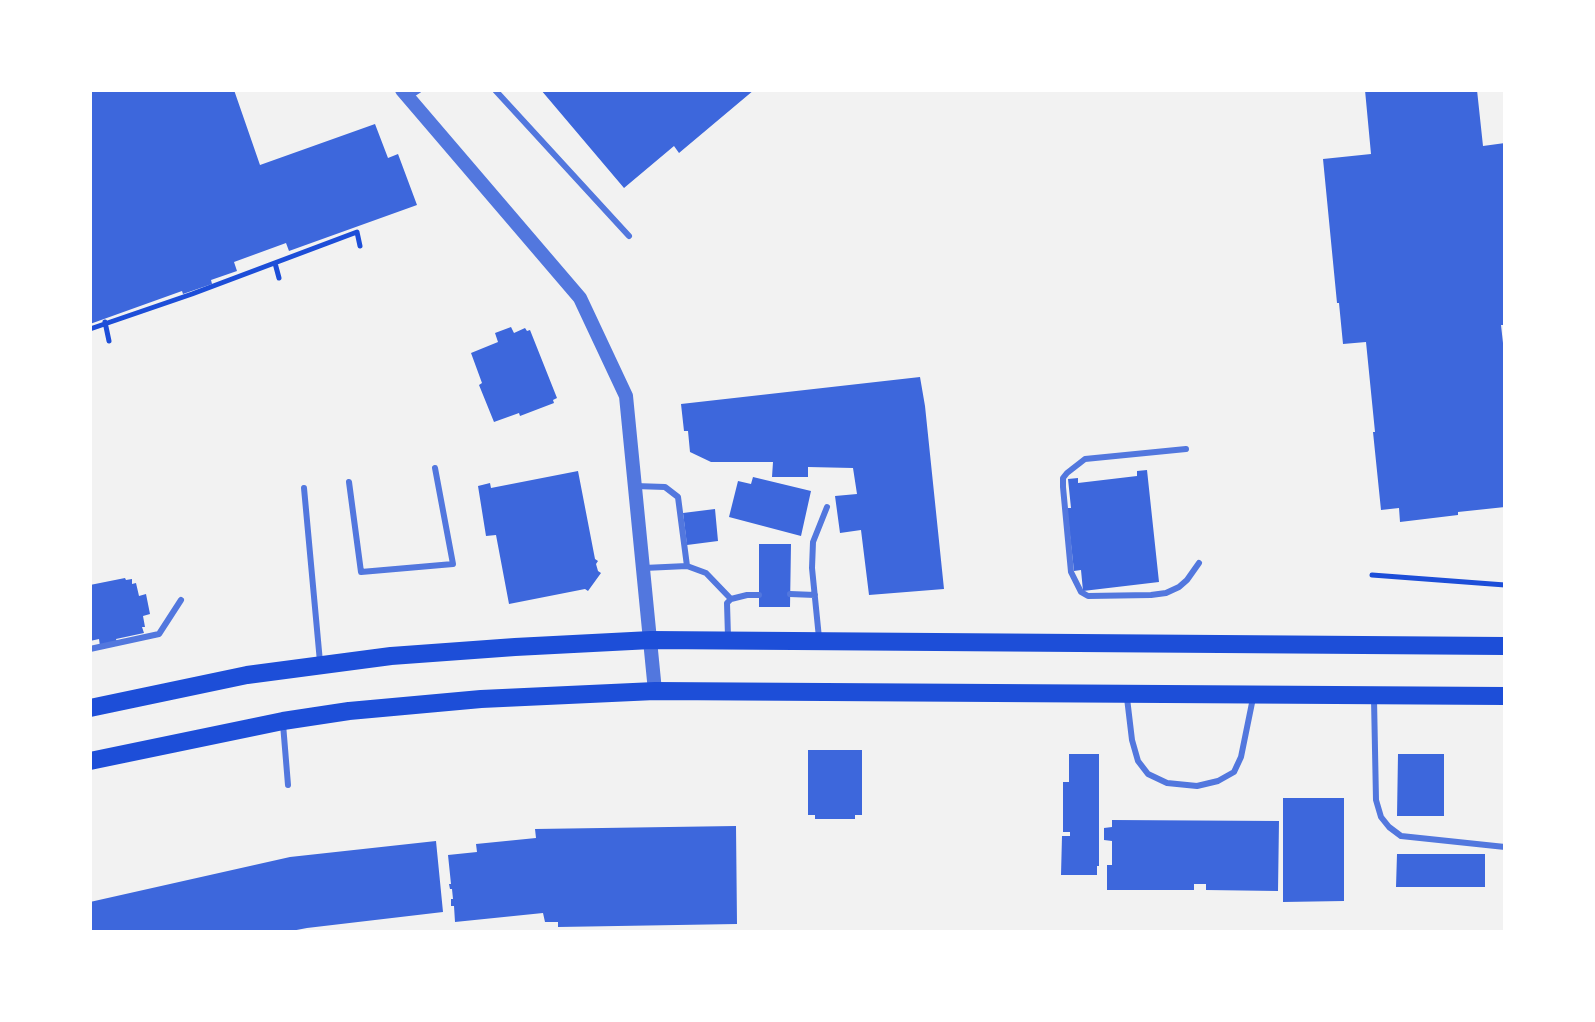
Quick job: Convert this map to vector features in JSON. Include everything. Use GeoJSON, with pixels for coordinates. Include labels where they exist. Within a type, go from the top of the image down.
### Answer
{"type":"FeatureCollection","features":[{"type":"Feature","properties":{"kind":"main road"},"geometry":{"type":"LineString","coordinates":[[90,708],[247,675],[407,654],[651,640],[1505,646]]}},
{"type":"Feature","properties":{"kind":"main road"},"geometry":{"type":"LineString","coordinates":[[90,761],[283,721],[349,711],[481,699],[655,691],[1505,696]]}},
{"type":"Feature","properties":{"kind":"street"},"geometry":{"type":"LineString","coordinates":[[410,92],[580,298],[626,396],[655,691]]}},
{"type":"Feature","properties":{"kind":"lane"},"geometry":{"type":"LineString","coordinates":[[495,90],[629,236]]}},
{"type":"Feature","properties":{"kind":"lane"},"geometry":{"type":"LineString","coordinates":[[1186,449],[1085,459],[1067,473],[1063,478],[1063,487],[1071,572],[1081,592],[1088,596],[1151,595],[1179,587],[1199,563]]}},
{"type":"Feature","properties":{"kind":"lane"},"geometry":{"type":"LineString","coordinates":[[349,482],[361,572],[453,564],[435,468]]}},
{"type":"Feature","properties":{"kind":"lane"},"geometry":{"type":"LineString","coordinates":[[635,486],[665,487],[678,497],[687,566]]}},
{"type":"Feature","properties":{"kind":"lane"},"geometry":{"type":"LineString","coordinates":[[304,488],[320,665]]}},
{"type":"Feature","properties":{"kind":"lane"},"geometry":{"type":"LineString","coordinates":[[820,641],[812,568],[813,542],[827,507]]}},
{"type":"Feature","properties":{"kind":"lane"},"geometry":{"type":"LineString","coordinates":[[644,568],[687,566],[706,573],[731,599]]}},
{"type":"Feature","properties":{"kind":"lane"},"geometry":{"type":"LineString","coordinates":[[790,594],[815,595]]}},
{"type":"Feature","properties":{"kind":"lane"},"geometry":{"type":"LineString","coordinates":[[728,641],[727,603],[747,595],[759,595]]}},
{"type":"Feature","properties":{"kind":"lane"},"geometry":{"type":"LineString","coordinates":[[90,649],[159,634],[181,600]]}},
{"type":"Feature","properties":{"kind":"lane"},"geometry":{"type":"LineString","coordinates":[[1126,694],[1132,740],[1138,761],[1148,774],[1167,783],[1197,786],[1218,781],[1234,772],[1241,757],[1254,694]]}},
{"type":"Feature","properties":{"kind":"lane"},"geometry":{"type":"LineString","coordinates":[[1374,695],[1376,800],[1381,817],[1389,827],[1401,836],[1505,847]]}},
{"type":"Feature","properties":{"kind":"lane"},"geometry":{"type":"LineString","coordinates":[[283,721],[288,785]]}},
{"type":"Feature","properties":{"kind":"path"},"geometry":{"type":"LineString","coordinates":[[90,329],[357,232],[360,246]]}},
{"type":"Feature","properties":{"kind":"path"},"geometry":{"type":"LineString","coordinates":[[275,263],[279,278]]}},
{"type":"Feature","properties":{"kind":"path"},"geometry":{"type":"LineString","coordinates":[[105,322],[109,341]]}},
{"type":"Feature","properties":{"kind":"path"},"geometry":{"type":"LineString","coordinates":[[1372,575],[1505,585]]}},
{"type":"Feature","properties":{"kind":"building"},"geometry":{"type":"Polygon","coordinates":[[[90,90],[234,90],[260,165],[375,124],[388,158],[398,154],[417,205],[289,251],[286,243],[234,262],[237,271],[211,280],[212,284],[183,294],[182,291],[90,324],[90,90]]]}},
{"type":"Feature","properties":{"kind":"building"},"geometry":{"type":"Polygon","coordinates":[[[541,90],[754,90],[679,153],[674,146],[624,188],[541,90]]]}},
{"type":"Feature","properties":{"kind":"building"},"geometry":{"type":"Polygon","coordinates":[[[1365,90],[1477,90],[1483,146],[1505,143],[1505,325],[1501,325],[1505,343],[1505,507],[1400,522],[1399,508],[1381,510],[1366,342],[1343,344],[1323,159],[1371,154],[1365,90]]]}},
{"type":"Feature","properties":{"kind":"building"},"geometry":{"type":"Polygon","coordinates":[[[511,327],[514,333],[525,328],[530,330],[557,398],[553,400],[554,403],[520,416],[519,413],[494,422],[479,385],[482,383],[471,353],[498,342],[495,333],[511,327]]]}},
{"type":"Feature","properties":{"kind":"building"},"geometry":{"type":"Polygon","coordinates":[[[920,377],[944,589],[869,595],[861,530],[840,533],[835,496],[857,494],[853,468],[808,467],[808,477],[772,477],[773,462],[711,462],[690,452],[688,431],[684,431],[681,404],[920,377]]]}},
{"type":"Feature","properties":{"kind":"building"},"geometry":{"type":"Polygon","coordinates":[[[1147,470],[1159,582],[1083,591],[1081,570],[1074,571],[1067,508],[1071,508],[1068,479],[1078,478],[1078,483],[1137,476],[1137,471],[1147,470]]]}},
{"type":"Feature","properties":{"kind":"building"},"geometry":{"type":"Polygon","coordinates":[[[578,471],[595,559],[598,561],[596,564],[601,573],[588,591],[585,589],[509,604],[496,535],[486,536],[478,486],[490,483],[491,488],[578,471]]]}},
{"type":"Feature","properties":{"kind":"building"},"geometry":{"type":"Polygon","coordinates":[[[753,477],[811,491],[801,536],[729,517],[738,481],[751,484],[753,477]]]}},
{"type":"Feature","properties":{"kind":"building"},"geometry":{"type":"Polygon","coordinates":[[[715,509],[718,541],[687,545],[683,513],[715,509]]]}},
{"type":"Feature","properties":{"kind":"building"},"geometry":{"type":"Polygon","coordinates":[[[759,544],[791,544],[790,607],[759,607],[759,544]]]}},
{"type":"Feature","properties":{"kind":"building"},"geometry":{"type":"Polygon","coordinates":[[[132,579],[132,584],[136,583],[139,596],[146,594],[150,614],[143,616],[144,633],[100,646],[99,639],[90,641],[90,585],[132,579]]]}},
{"type":"Feature","properties":{"kind":"building"},"geometry":{"type":"Polygon","coordinates":[[[808,750],[862,750],[862,815],[855,815],[855,819],[815,819],[815,815],[808,815],[808,750]]]}},
{"type":"Feature","properties":{"kind":"building"},"geometry":{"type":"Polygon","coordinates":[[[1069,754],[1099,754],[1097,875],[1061,875],[1062,836],[1070,836],[1070,832],[1063,832],[1063,782],[1069,782],[1069,754]]]}},
{"type":"Feature","properties":{"kind":"building"},"geometry":{"type":"Polygon","coordinates":[[[1398,754],[1444,754],[1444,816],[1397,816],[1398,754]]]}},
{"type":"Feature","properties":{"kind":"building"},"geometry":{"type":"Polygon","coordinates":[[[1283,798],[1344,798],[1344,901],[1283,902],[1283,798]]]}},
{"type":"Feature","properties":{"kind":"building"},"geometry":{"type":"Polygon","coordinates":[[[1112,820],[1279,821],[1278,891],[1206,890],[1206,884],[1194,884],[1194,890],[1107,890],[1107,865],[1112,865],[1112,841],[1104,840],[1104,828],[1112,827],[1112,820]]]}},
{"type":"Feature","properties":{"kind":"building"},"geometry":{"type":"Polygon","coordinates":[[[736,826],[737,924],[558,927],[558,922],[545,922],[543,913],[455,922],[448,855],[477,852],[476,844],[536,838],[535,829],[736,826]]]}},
{"type":"Feature","properties":{"kind":"building"},"geometry":{"type":"Polygon","coordinates":[[[436,841],[443,912],[286,932],[90,932],[90,902],[290,857],[436,841]]]}},
{"type":"Feature","properties":{"kind":"building"},"geometry":{"type":"Polygon","coordinates":[[[1397,854],[1485,854],[1485,887],[1396,887],[1397,854]]]}}]}
